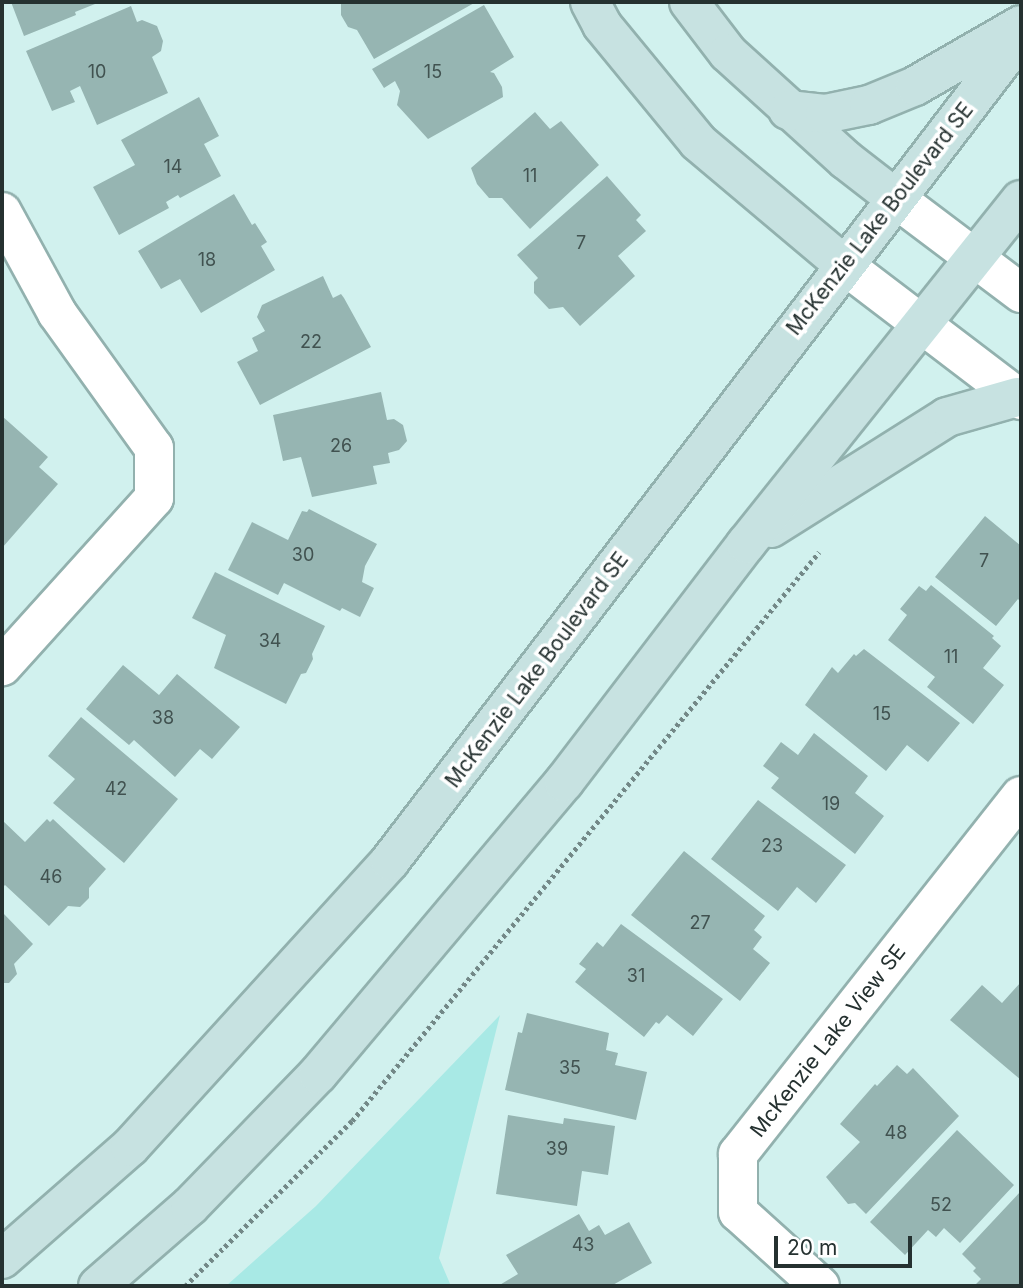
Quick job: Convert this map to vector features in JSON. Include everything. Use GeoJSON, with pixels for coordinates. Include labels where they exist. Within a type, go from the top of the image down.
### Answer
{"type":"FeatureCollection","features":[{"type":"Feature","properties":{"kind":"main road"},"geometry":{"type":"LineString","coordinates":[[590,2],[602,25],[698,142],[844,265]]}},
{"type":"Feature","properties":{"kind":"main road"},"geometry":{"type":"LineString","coordinates":[[689,2],[728,53],[788,110],[895,198]]}},
{"type":"Feature","properties":{"kind":"main road"},"geometry":{"type":"LineString","coordinates":[[788,110],[825,114],[869,105],[915,86],[1021,25]]}},
{"type":"Feature","properties":{"kind":"main road","name":"McKenzie Lake Boulevard SE"},"geometry":{"type":"LineString","coordinates":[[2,1259],[130,1147],[390,861],[1021,36]]}},
{"type":"Feature","properties":{"kind":"main road"},"geometry":{"type":"LineString","coordinates":[[98,1286],[190,1206],[318,1074],[564,782],[746,544],[1021,200]]}},
{"type":"Feature","properties":{"kind":"main road"},"geometry":{"type":"LineString","coordinates":[[746,544],[947,417],[1019,399]]}},
{"type":"Feature","properties":{"kind":"street"},"geometry":{"type":"LineString","coordinates":[[895,198],[1021,293]]}},
{"type":"Feature","properties":{"kind":"street"},"geometry":{"type":"LineString","coordinates":[[2,212],[57,313],[154,448],[154,498],[2,666]]}},
{"type":"Feature","properties":{"kind":"street"},"geometry":{"type":"LineString","coordinates":[[844,265],[1019,399]]}},
{"type":"Feature","properties":{"kind":"street","name":"McKenzie Lake View SE"},"geometry":{"type":"LineString","coordinates":[[820,1286],[738,1212],[738,1154],[1021,796]]}},
{"type":"Feature","properties":{"kind":"path"},"geometry":{"type":"LineString","coordinates":[[185,1286],[352,1121],[824,546]]}},
{"type":"Feature","properties":{"kind":"shaded area"},"geometry":{"type":"Polygon","coordinates":[[[500,1015],[439,1258],[451,1286],[226,1286],[316,1206],[500,1015]]]}},
{"type":"Feature","properties":{"kind":"building"},"geometry":{"type":"Polygon","coordinates":[[[11,2],[100,2],[24,36],[11,2]]]}},
{"type":"Feature","properties":{"kind":"building"},"geometry":{"type":"Polygon","coordinates":[[[341,2],[476,2],[374,59],[357,30],[348,27],[341,15],[341,2]]]}},
{"type":"Feature","properties":{"kind":"building"},"geometry":{"type":"Polygon","coordinates":[[[484,5],[514,57],[490,72],[494,73],[502,87],[503,97],[428,139],[397,105],[400,91],[395,81],[384,88],[372,69],[484,5]]]}},
{"type":"Feature","properties":{"kind":"building"},"geometry":{"type":"Polygon","coordinates":[[[131,6],[137,22],[142,20],[157,26],[163,41],[161,51],[152,57],[168,93],[97,125],[80,86],[70,91],[75,102],[52,111],[26,51],[131,6]]]}},
{"type":"Feature","properties":{"kind":"building"},"geometry":{"type":"Polygon","coordinates":[[[199,97],[219,136],[204,144],[221,176],[180,198],[178,195],[166,202],[169,208],[119,235],[93,187],[135,165],[121,140],[199,97]]]}},
{"type":"Feature","properties":{"kind":"building"},"geometry":{"type":"Polygon","coordinates":[[[535,112],[550,129],[561,121],[599,165],[530,229],[502,198],[489,198],[477,184],[471,168],[535,112]]]}},
{"type":"Feature","properties":{"kind":"building"},"geometry":{"type":"Polygon","coordinates":[[[607,176],[641,215],[636,220],[646,231],[618,256],[635,276],[580,326],[563,307],[549,309],[534,293],[534,282],[538,278],[517,255],[607,176]]]}},
{"type":"Feature","properties":{"kind":"building"},"geometry":{"type":"Polygon","coordinates":[[[234,194],[252,225],[255,223],[267,242],[261,246],[275,270],[201,313],[180,279],[161,289],[138,251],[234,194]]]}},
{"type":"Feature","properties":{"kind":"building"},"geometry":{"type":"Polygon","coordinates":[[[323,276],[333,298],[341,294],[344,298],[371,347],[260,405],[237,362],[258,351],[252,338],[265,331],[257,317],[262,305],[323,276]]]}},
{"type":"Feature","properties":{"kind":"building"},"geometry":{"type":"Polygon","coordinates":[[[381,392],[387,420],[394,419],[403,425],[407,441],[399,450],[388,453],[390,463],[373,466],[377,484],[312,497],[301,457],[283,461],[273,415],[381,392]]]}},
{"type":"Feature","properties":{"kind":"building"},"geometry":{"type":"Polygon","coordinates":[[[2,416],[48,457],[39,467],[58,484],[2,548],[2,416]]]}},
{"type":"Feature","properties":{"kind":"building"},"geometry":{"type":"Polygon","coordinates":[[[309,509],[377,544],[365,566],[362,582],[374,588],[360,617],[342,608],[340,611],[284,583],[278,595],[228,570],[252,522],[288,540],[302,511],[307,512],[309,509]]]}},
{"type":"Feature","properties":{"kind":"building"},"geometry":{"type":"Polygon","coordinates":[[[985,516],[1021,546],[1021,602],[1018,599],[996,626],[935,577],[985,516]]]}},
{"type":"Feature","properties":{"kind":"building"},"geometry":{"type":"Polygon","coordinates":[[[215,572],[325,626],[306,673],[301,674],[286,704],[214,668],[226,635],[192,618],[215,572]]]}},
{"type":"Feature","properties":{"kind":"building"},"geometry":{"type":"Polygon","coordinates":[[[931,585],[994,636],[992,638],[1001,646],[983,668],[1004,685],[973,724],[927,687],[935,677],[888,640],[907,615],[900,609],[919,586],[926,591],[931,585]]]}},
{"type":"Feature","properties":{"kind":"building"},"geometry":{"type":"Polygon","coordinates":[[[864,649],[960,723],[928,762],[907,745],[886,771],[805,705],[832,667],[838,673],[854,654],[856,656],[864,649]]]}},
{"type":"Feature","properties":{"kind":"building"},"geometry":{"type":"Polygon","coordinates":[[[123,665],[159,695],[177,674],[240,727],[212,759],[200,749],[175,777],[134,740],[129,745],[86,709],[123,665]]]}},
{"type":"Feature","properties":{"kind":"building"},"geometry":{"type":"Polygon","coordinates":[[[81,717],[178,799],[124,863],[53,803],[75,779],[48,756],[81,717]]]}},
{"type":"Feature","properties":{"kind":"building"},"geometry":{"type":"Polygon","coordinates":[[[814,733],[868,776],[855,793],[884,816],[855,854],[771,788],[779,778],[763,766],[781,742],[798,755],[814,733]]]}},
{"type":"Feature","properties":{"kind":"building"},"geometry":{"type":"Polygon","coordinates":[[[758,800],[846,865],[816,903],[797,887],[778,911],[711,859],[758,800]]]}},
{"type":"Feature","properties":{"kind":"building"},"geometry":{"type":"Polygon","coordinates":[[[47,819],[50,822],[53,819],[106,869],[89,888],[89,898],[80,907],[68,906],[49,926],[5,885],[2,888],[2,820],[25,842],[47,819]]]}},
{"type":"Feature","properties":{"kind":"building"},"geometry":{"type":"Polygon","coordinates":[[[684,851],[765,916],[754,930],[762,937],[753,949],[770,963],[740,1001],[631,915],[684,851]]]}},
{"type":"Feature","properties":{"kind":"building"},"geometry":{"type":"Polygon","coordinates":[[[2,912],[33,944],[14,964],[17,974],[9,983],[2,983],[2,912]]]}},
{"type":"Feature","properties":{"kind":"building"},"geometry":{"type":"Polygon","coordinates":[[[621,924],[723,999],[693,1036],[667,1015],[659,1024],[656,1022],[644,1037],[575,982],[586,969],[579,964],[597,942],[603,947],[621,924]]]}},
{"type":"Feature","properties":{"kind":"building"},"geometry":{"type":"Polygon","coordinates":[[[1021,982],[1021,1080],[950,1020],[982,985],[1002,1003],[1021,982]]]}},
{"type":"Feature","properties":{"kind":"building"},"geometry":{"type":"Polygon","coordinates":[[[527,1013],[609,1033],[606,1050],[618,1053],[615,1065],[647,1072],[636,1120],[505,1090],[518,1032],[522,1033],[527,1013]]]}},
{"type":"Feature","properties":{"kind":"building"},"geometry":{"type":"Polygon","coordinates":[[[897,1065],[907,1074],[913,1068],[959,1116],[866,1214],[855,1203],[848,1204],[826,1177],[860,1142],[840,1124],[875,1084],[877,1086],[897,1065]]]}},
{"type":"Feature","properties":{"kind":"building"},"geometry":{"type":"Polygon","coordinates":[[[508,1115],[563,1124],[564,1118],[615,1126],[608,1175],[582,1171],[577,1206],[496,1194],[508,1115]]]}},
{"type":"Feature","properties":{"kind":"building"},"geometry":{"type":"Polygon","coordinates":[[[957,1130],[1014,1185],[960,1243],[944,1228],[936,1237],[928,1230],[905,1255],[870,1222],[957,1130]]]}},
{"type":"Feature","properties":{"kind":"building"},"geometry":{"type":"Polygon","coordinates":[[[1021,1191],[1021,1286],[974,1286],[981,1279],[973,1271],[976,1268],[962,1254],[1021,1191]]]}},
{"type":"Feature","properties":{"kind":"building"},"geometry":{"type":"Polygon","coordinates":[[[579,1214],[589,1231],[599,1225],[605,1235],[629,1222],[652,1263],[611,1286],[498,1286],[518,1274],[506,1255],[579,1214]]]}}]}
